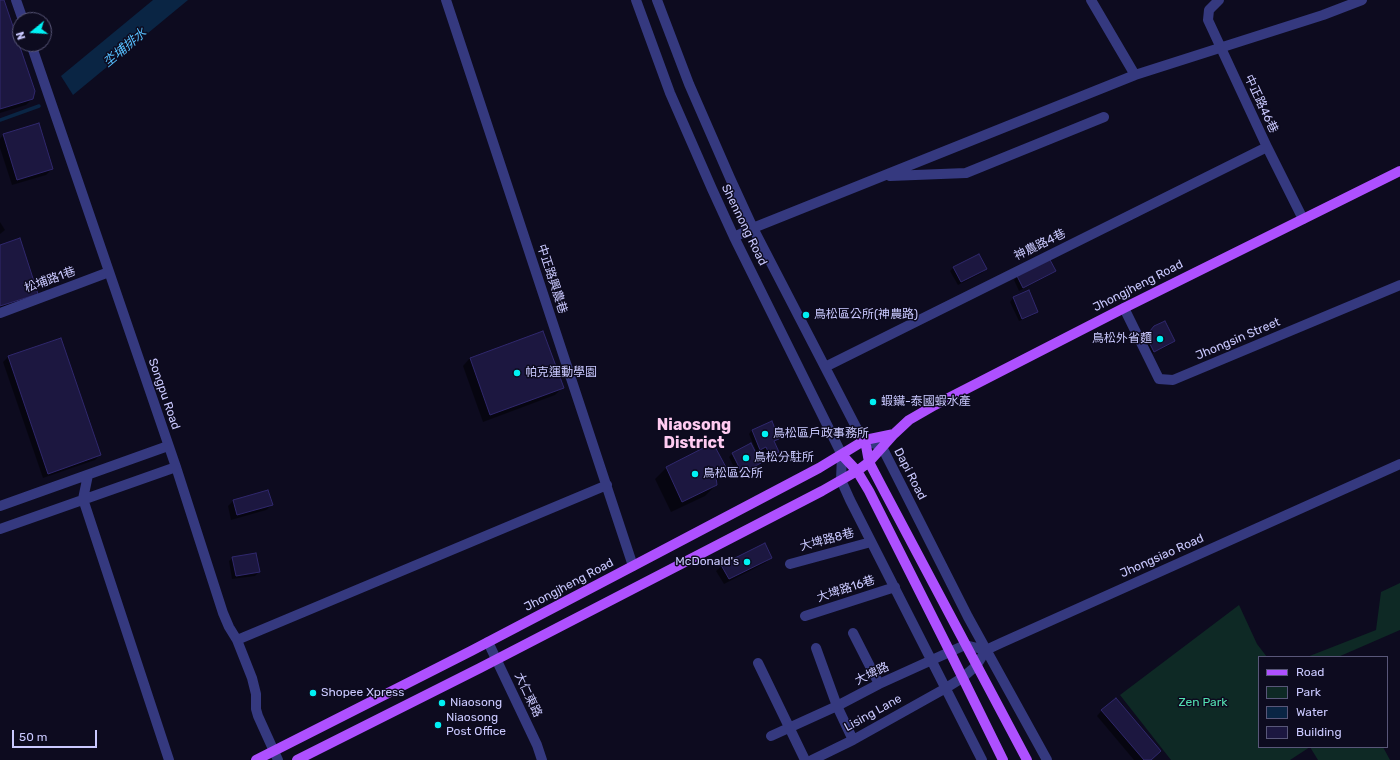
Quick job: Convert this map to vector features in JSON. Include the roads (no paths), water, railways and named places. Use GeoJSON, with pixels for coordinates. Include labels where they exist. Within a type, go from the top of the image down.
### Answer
{"type":"FeatureCollection","features":[{"type":"Feature","properties":{"kind":"main road","name":"Jhongjheng Road"},"geometry":{"type":"LineString","coordinates":[[858,470],[869,462],[894,434],[910,420],[935,404],[1400,171]]}},
{"type":"Feature","properties":{"kind":"main road","name":"Jhongjheng Road"},"geometry":{"type":"LineString","coordinates":[[256,760],[634,566],[842,455],[865,440],[894,434]]}},
{"type":"Feature","properties":{"kind":"main road"},"geometry":{"type":"LineString","coordinates":[[865,440],[869,462],[1027,760]]}},
{"type":"Feature","properties":{"kind":"main road"},"geometry":{"type":"LineString","coordinates":[[842,455],[858,470],[950,652],[1002,760]]}},
{"type":"Feature","properties":{"kind":"main road"},"geometry":{"type":"LineString","coordinates":[[297,760],[496,660],[858,470]]}},
{"type":"Feature","properties":{"kind":"street"},"geometry":{"type":"LineString","coordinates":[[16,0],[20,12]]}},
{"type":"Feature","properties":{"kind":"street","name":"中正路興農巷"},"geometry":{"type":"LineString","coordinates":[[446,0],[634,566]]}},
{"type":"Feature","properties":{"kind":"street","name":"Shennong Road"},"geometry":{"type":"LineString","coordinates":[[636,0],[670,93],[734,238],[842,455]]}},
{"type":"Feature","properties":{"kind":"street","name":"Shennong Road"},"geometry":{"type":"LineString","coordinates":[[658,0],[689,84],[753,228],[856,427],[865,440]]}},
{"type":"Feature","properties":{"kind":"street"},"geometry":{"type":"LineString","coordinates":[[1090,0],[1135,75]]}},
{"type":"Feature","properties":{"kind":"street","name":"中正路46巷"},"geometry":{"type":"LineString","coordinates":[[1218,0],[1209,10],[1208,20],[1267,147],[1303,219]]}},
{"type":"Feature","properties":{"kind":"street"},"geometry":{"type":"LineString","coordinates":[[734,238],[753,228],[1135,75],[1323,15],[1362,0]]}},
{"type":"Feature","properties":{"kind":"street","name":"Songpu Road"},"geometry":{"type":"LineString","coordinates":[[34,52],[176,467],[223,613],[237,640],[252,678],[256,694],[256,709],[258,716],[278,760]]}},
{"type":"Feature","properties":{"kind":"street"},"geometry":{"type":"LineString","coordinates":[[882,177],[966,173],[1104,117]]}},
{"type":"Feature","properties":{"kind":"street","name":"神農路4巷"},"geometry":{"type":"LineString","coordinates":[[825,367],[1267,147]]}},
{"type":"Feature","properties":{"kind":"street","name":"松埔路1巷"},"geometry":{"type":"LineString","coordinates":[[0,313],[109,272]]}},
{"type":"Feature","properties":{"kind":"street","name":"Jhongsin Street"},"geometry":{"type":"LineString","coordinates":[[1124,308],[1159,379],[1173,380],[1400,286]]}},
{"type":"Feature","properties":{"kind":"street","name":"Dapi Road"},"geometry":{"type":"LineString","coordinates":[[865,440],[882,447],[968,617],[1047,760]]}},
{"type":"Feature","properties":{"kind":"street"},"geometry":{"type":"LineString","coordinates":[[0,506],[168,446]]}},
{"type":"Feature","properties":{"kind":"street"},"geometry":{"type":"LineString","coordinates":[[842,455],[841,480],[982,760]]}},
{"type":"Feature","properties":{"kind":"street","name":"Jhongsiao Road"},"geometry":{"type":"LineString","coordinates":[[986,650],[1400,464]]}},
{"type":"Feature","properties":{"kind":"street"},"geometry":{"type":"LineString","coordinates":[[0,529],[176,467]]}},
{"type":"Feature","properties":{"kind":"street"},"geometry":{"type":"LineString","coordinates":[[88,475],[83,499],[169,760]]}},
{"type":"Feature","properties":{"kind":"street"},"geometry":{"type":"LineString","coordinates":[[237,640],[607,485]]}},
{"type":"Feature","properties":{"kind":"street","name":"大埤路8巷"},"geometry":{"type":"LineString","coordinates":[[790,564],[872,542]]}},
{"type":"Feature","properties":{"kind":"street","name":"大埤路16巷"},"geometry":{"type":"LineString","coordinates":[[805,616],[895,587]]}},
{"type":"Feature","properties":{"kind":"street"},"geometry":{"type":"LineString","coordinates":[[853,633],[879,684]]}},
{"type":"Feature","properties":{"kind":"street","name":"大仁東路"},"geometry":{"type":"LineString","coordinates":[[488,642],[537,745],[540,760]]}},
{"type":"Feature","properties":{"kind":"street"},"geometry":{"type":"LineString","coordinates":[[946,688],[962,678],[976,666],[986,650],[965,645]]}},
{"type":"Feature","properties":{"kind":"street","name":"大埤路"},"geometry":{"type":"LineString","coordinates":[[771,736],[837,706],[879,684],[965,645]]}},
{"type":"Feature","properties":{"kind":"street"},"geometry":{"type":"LineString","coordinates":[[816,648],[837,706],[853,740]]}},
{"type":"Feature","properties":{"kind":"street"},"geometry":{"type":"LineString","coordinates":[[758,663],[805,760]]}},
{"type":"Feature","properties":{"kind":"street","name":"Lising Lane"},"geometry":{"type":"LineString","coordinates":[[812,760],[853,740],[946,688]]}},
{"type":"Feature","properties":{"kind":"water"},"geometry":{"type":"Polygon","coordinates":[[[153,0],[188,0],[73,95],[61,76],[153,0]]]}},
{"type":"Feature","properties":{"kind":"waterway","name":"坔埔排水"},"geometry":{"type":"LineString","coordinates":[[0,120],[39,106]]}},
{"type":"Feature","properties":{"kind":"place","name":"鳥松區公所(神農路)"},"geometry":{"type":"Point","coordinates":[806,315]}},
{"type":"Feature","properties":{"kind":"place","name":"鳥松外省麵"},"geometry":{"type":"Point","coordinates":[1160,339]}},
{"type":"Feature","properties":{"kind":"place","name":"帕克運動學園"},"geometry":{"type":"Point","coordinates":[517,373]}},
{"type":"Feature","properties":{"kind":"place","name":"蝦鑶-泰國蝦水產"},"geometry":{"type":"Point","coordinates":[873,402]}},
{"type":"Feature","properties":{"kind":"place","name":"鳥松區戶政事務所"},"geometry":{"type":"Point","coordinates":[765,434]}},
{"type":"Feature","properties":{"kind":"place","name":"鳥松分駐所"},"geometry":{"type":"Point","coordinates":[746,458]}},
{"type":"Feature","properties":{"kind":"place","name":"鳥松區公所"},"geometry":{"type":"Point","coordinates":[695,474]}},
{"type":"Feature","properties":{"kind":"place","name":"McDonald's"},"geometry":{"type":"Point","coordinates":[747,562]}},
{"type":"Feature","properties":{"kind":"place","name":"Shopee Xpress"},"geometry":{"type":"Point","coordinates":[313,693]}},
{"type":"Feature","properties":{"kind":"place","name":"Niaosong"},"geometry":{"type":"Point","coordinates":[442,703]}},
{"type":"Feature","properties":{"kind":"place","name":"Niaosong Post Office"},"geometry":{"type":"Point","coordinates":[438,725]}},
{"type":"Feature","properties":{"kind":"district","name":"Niaosong District"},"geometry":{"type":"Point","coordinates":[694,434]}},
{"type":"Feature","properties":{"kind":"park label","name":"Zen Park"},"geometry":{"type":"Point","coordinates":[1203,703]}}]}
